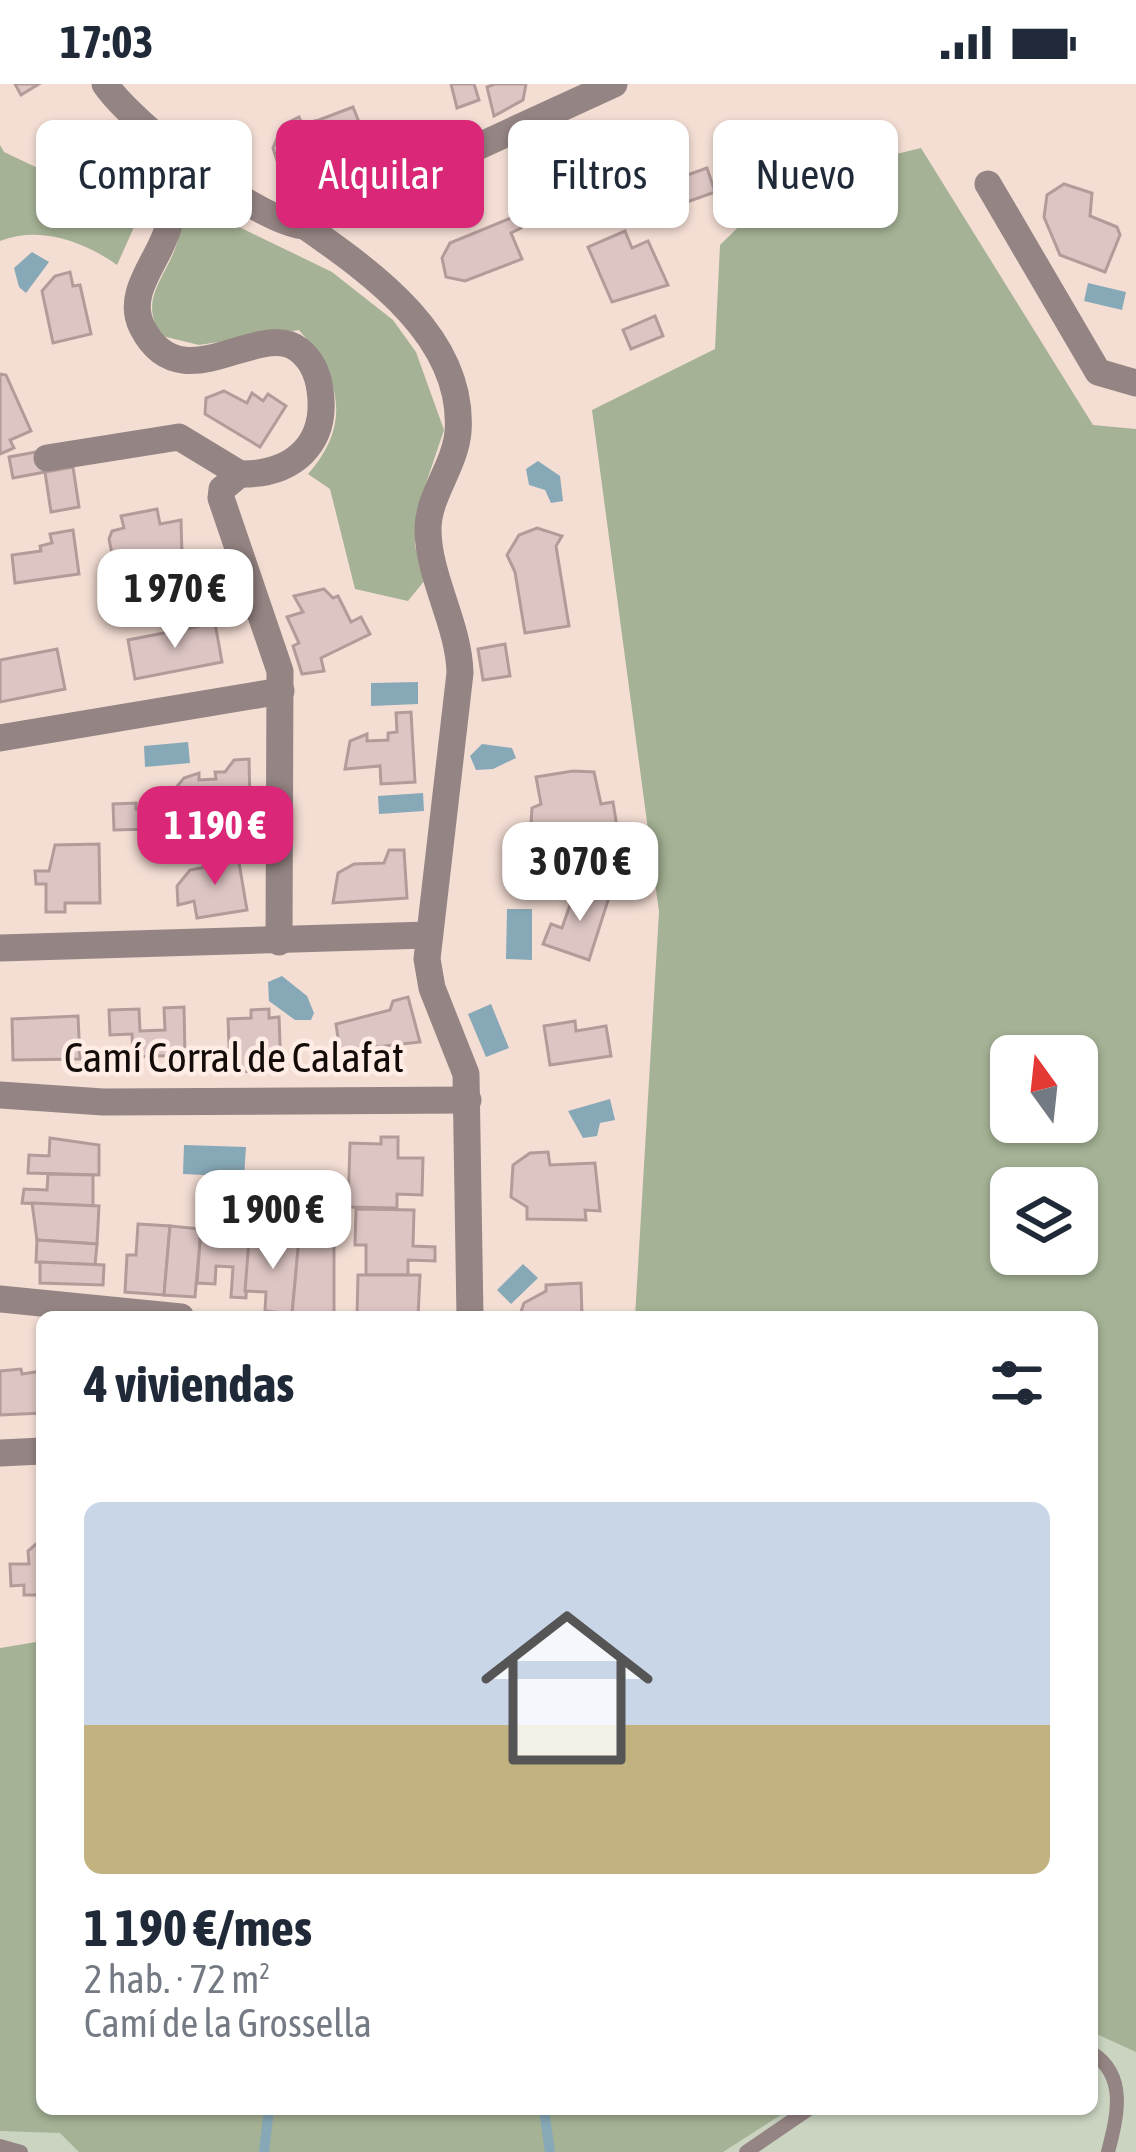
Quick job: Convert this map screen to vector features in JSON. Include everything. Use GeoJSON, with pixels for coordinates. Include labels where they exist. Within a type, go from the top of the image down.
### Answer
{"type":"FeatureCollection","features":[{"type":"Feature","properties":{"kind":"street"},"geometry":{"type":"LineString","coordinates":[[105,84],[135,120]]}},
{"type":"Feature","properties":{"kind":"street"},"geometry":{"type":"LineString","coordinates":[[484,144],[614,84]]}},
{"type":"Feature","properties":{"kind":"street"},"geometry":{"type":"LineString","coordinates":[[988,184],[1099,372],[1136,383]]}},
{"type":"Feature","properties":{"kind":"street"},"geometry":{"type":"LineString","coordinates":[[47,458],[179,437],[240,474],[271,473],[288,466],[313,443],[322,410],[317,375],[294,346],[276,342],[187,360],[155,348],[145,334],[136,301],[168,228]]}},
{"type":"Feature","properties":{"kind":"street"},"geometry":{"type":"LineString","coordinates":[[308,228],[382,282],[414,316],[450,378],[456,405],[451,460],[428,523],[460,646],[428,934],[432,988],[460,1053],[468,1100],[470,1311]]}},
{"type":"Feature","properties":{"kind":"street"},"geometry":{"type":"LineString","coordinates":[[240,474],[222,489],[220,498],[276,658],[281,691],[279,942]]}},
{"type":"Feature","properties":{"kind":"street"},"geometry":{"type":"LineString","coordinates":[[0,738],[281,691]]}},
{"type":"Feature","properties":{"kind":"street"},"geometry":{"type":"LineString","coordinates":[[0,948],[428,934]]}},
{"type":"Feature","properties":{"kind":"street","name":"Camí Corral de Calafat"},"geometry":{"type":"LineString","coordinates":[[0,1095],[103,1102],[468,1100]]}},
{"type":"Feature","properties":{"kind":"street"},"geometry":{"type":"LineString","coordinates":[[0,1299],[121,1311]]}},
{"type":"Feature","properties":{"kind":"street"},"geometry":{"type":"LineString","coordinates":[[0,1453],[36,1451]]}},
{"type":"Feature","properties":{"kind":"lane"},"geometry":{"type":"LineString","coordinates":[[1098,2057],[1118,2087],[1108,2152]]}},
{"type":"Feature","properties":{"kind":"lane"},"geometry":{"type":"LineString","coordinates":[[746,2152],[800,2115]]}},
{"type":"Feature","properties":{"kind":"lane"},"geometry":{"type":"LineString","coordinates":[[0,2146],[21,2152]]}},
{"type":"Feature","properties":{"kind":"green space"},"geometry":{"type":"Polygon","coordinates":[[[0,145],[4,152],[36,167],[36,228],[134,228],[117,265],[62,238],[31,235],[0,241],[0,145]]]}},
{"type":"Feature","properties":{"kind":"green space"},"geometry":{"type":"Polygon","coordinates":[[[921,148],[1093,425],[1136,429],[1136,2052],[1098,2035],[1098,1311],[635,1311],[659,912],[592,410],[715,349],[720,245],[737,228],[898,228],[898,154],[921,148]]]}},
{"type":"Feature","properties":{"kind":"green space"},"geometry":{"type":"Polygon","coordinates":[[[180,228],[241,228],[332,272],[393,320],[416,352],[444,430],[417,510],[415,546],[425,580],[408,601],[355,589],[330,489],[308,474],[331,437],[336,400],[324,365],[299,330],[199,345],[162,336],[152,309],[153,297],[180,228]]]}},
{"type":"Feature","properties":{"kind":"green space"},"geometry":{"type":"Polygon","coordinates":[[[36,1642],[36,2115],[781,2115],[723,2152],[79,2152],[60,2133],[0,2131],[0,1648],[36,1642]]]}},
{"type":"Feature","properties":{"kind":"green space"},"geometry":{"type":"Polygon","coordinates":[[[0,1680],[36,2048],[36,2115],[1098,2115],[1098,1709],[1136,1710],[1136,2152],[0,2152],[0,1680]]]}},
{"type":"Feature","properties":{"kind":"water"},"geometry":{"type":"Polygon","coordinates":[[[32,252],[49,262],[26,293],[19,287],[14,268],[32,252]]]}},
{"type":"Feature","properties":{"kind":"water"},"geometry":{"type":"Polygon","coordinates":[[[1088,283],[1126,292],[1122,310],[1084,301],[1088,283]]]}},
{"type":"Feature","properties":{"kind":"water"},"geometry":{"type":"Polygon","coordinates":[[[538,461],[560,476],[563,501],[551,503],[545,490],[529,485],[526,469],[538,461]]]}},
{"type":"Feature","properties":{"kind":"water"},"geometry":{"type":"Polygon","coordinates":[[[418,682],[418,704],[371,706],[371,683],[418,682]]]}},
{"type":"Feature","properties":{"kind":"water"},"geometry":{"type":"Polygon","coordinates":[[[188,742],[190,763],[145,767],[144,746],[188,742]]]}},
{"type":"Feature","properties":{"kind":"water"},"geometry":{"type":"Polygon","coordinates":[[[482,744],[512,748],[516,758],[493,769],[476,770],[470,756],[482,744]]]}},
{"type":"Feature","properties":{"kind":"water"},"geometry":{"type":"Polygon","coordinates":[[[423,793],[424,811],[379,814],[378,796],[423,793]]]}},
{"type":"Feature","properties":{"kind":"water"},"geometry":{"type":"Polygon","coordinates":[[[507,909],[532,909],[532,960],[506,959],[507,909]]]}},
{"type":"Feature","properties":{"kind":"water"},"geometry":{"type":"Polygon","coordinates":[[[282,976],[307,996],[314,1013],[311,1020],[295,1020],[269,1001],[268,982],[282,976]]]}},
{"type":"Feature","properties":{"kind":"water"},"geometry":{"type":"Polygon","coordinates":[[[491,1004],[509,1048],[486,1057],[468,1014],[491,1004]]]}},
{"type":"Feature","properties":{"kind":"water"},"geometry":{"type":"Polygon","coordinates":[[[610,1099],[615,1120],[600,1123],[597,1136],[583,1138],[568,1111],[610,1099]]]}},
{"type":"Feature","properties":{"kind":"water"},"geometry":{"type":"Polygon","coordinates":[[[184,1145],[246,1147],[244,1177],[183,1174],[184,1145]]]}},
{"type":"Feature","properties":{"kind":"water"},"geometry":{"type":"Polygon","coordinates":[[[523,1264],[538,1278],[511,1304],[497,1290],[523,1264]]]}},
{"type":"Feature","properties":{"kind":"building"},"geometry":{"type":"Polygon","coordinates":[[[15,84],[39,84],[21,95],[15,84]]]}},
{"type":"Feature","properties":{"kind":"building"},"geometry":{"type":"Polygon","coordinates":[[[451,84],[474,84],[479,100],[457,108],[451,84]]]}},
{"type":"Feature","properties":{"kind":"building"},"geometry":{"type":"Polygon","coordinates":[[[526,84],[523,100],[494,116],[487,87],[526,84]]]}},
{"type":"Feature","properties":{"kind":"building"},"geometry":{"type":"Polygon","coordinates":[[[353,107],[358,120],[319,120],[353,107]]]}},
{"type":"Feature","properties":{"kind":"building"},"geometry":{"type":"Polygon","coordinates":[[[707,168],[713,193],[689,201],[689,174],[707,168]]]}},
{"type":"Feature","properties":{"kind":"building"},"geometry":{"type":"Polygon","coordinates":[[[1064,184],[1092,193],[1090,216],[1117,227],[1120,235],[1105,272],[1060,255],[1044,217],[1047,195],[1064,184]]]}},
{"type":"Feature","properties":{"kind":"building"},"geometry":{"type":"Polygon","coordinates":[[[508,219],[508,228],[521,228],[511,233],[522,259],[465,281],[446,277],[442,258],[450,243],[508,219]]]}},
{"type":"Feature","properties":{"kind":"building"},"geometry":{"type":"Polygon","coordinates":[[[625,231],[632,248],[648,241],[668,285],[612,302],[588,247],[625,231]]]}},
{"type":"Feature","properties":{"kind":"building"},"geometry":{"type":"Polygon","coordinates":[[[70,272],[73,286],[80,285],[91,334],[53,343],[42,291],[55,276],[70,272]]]}},
{"type":"Feature","properties":{"kind":"building"},"geometry":{"type":"Polygon","coordinates":[[[655,316],[663,336],[631,349],[623,330],[655,316]]]}},
{"type":"Feature","properties":{"kind":"building"},"geometry":{"type":"Polygon","coordinates":[[[0,374],[6,375],[31,431],[10,440],[14,448],[0,454],[0,374]]]}},
{"type":"Feature","properties":{"kind":"building"},"geometry":{"type":"Polygon","coordinates":[[[224,391],[247,403],[252,393],[263,401],[268,394],[286,406],[260,447],[205,414],[206,398],[224,391]]]}},
{"type":"Feature","properties":{"kind":"building"},"geometry":{"type":"Polygon","coordinates":[[[41,451],[45,472],[13,478],[9,457],[41,451]]]}},
{"type":"Feature","properties":{"kind":"building"},"geometry":{"type":"Polygon","coordinates":[[[73,467],[79,507],[51,512],[45,472],[73,467]]]}},
{"type":"Feature","properties":{"kind":"building"},"geometry":{"type":"Polygon","coordinates":[[[157,509],[160,524],[181,520],[182,555],[115,569],[109,539],[112,531],[124,528],[121,516],[157,509]]]}},
{"type":"Feature","properties":{"kind":"building"},"geometry":{"type":"Polygon","coordinates":[[[537,528],[562,536],[556,546],[569,626],[525,633],[515,572],[507,555],[519,535],[537,528]]]}},
{"type":"Feature","properties":{"kind":"building"},"geometry":{"type":"Polygon","coordinates":[[[73,530],[79,574],[15,583],[12,555],[41,551],[40,546],[52,543],[50,534],[73,530]]]}},
{"type":"Feature","properties":{"kind":"building"},"geometry":{"type":"Polygon","coordinates":[[[324,589],[333,598],[338,596],[351,622],[361,617],[370,634],[321,658],[324,671],[302,674],[293,646],[299,643],[287,617],[303,612],[294,596],[324,589]]]}},
{"type":"Feature","properties":{"kind":"building"},"geometry":{"type":"Polygon","coordinates":[[[215,623],[222,662],[135,679],[128,640],[215,623]]]}},
{"type":"Feature","properties":{"kind":"building"},"geometry":{"type":"Polygon","coordinates":[[[505,644],[510,676],[483,680],[478,649],[505,644]]]}},
{"type":"Feature","properties":{"kind":"building"},"geometry":{"type":"Polygon","coordinates":[[[57,649],[65,689],[0,702],[0,660],[57,649]]]}},
{"type":"Feature","properties":{"kind":"building"},"geometry":{"type":"Polygon","coordinates":[[[411,712],[415,782],[381,784],[380,766],[345,769],[350,741],[367,734],[367,741],[388,740],[388,733],[397,732],[396,713],[411,712]]]}},
{"type":"Feature","properties":{"kind":"building"},"geometry":{"type":"Polygon","coordinates":[[[249,759],[250,804],[173,805],[174,790],[184,778],[199,773],[199,780],[216,779],[215,772],[225,772],[234,760],[249,759]]]}},
{"type":"Feature","properties":{"kind":"building"},"geometry":{"type":"Polygon","coordinates":[[[594,772],[601,804],[613,802],[617,827],[603,846],[576,851],[573,836],[550,838],[531,824],[532,808],[541,804],[536,777],[594,772]]]}},
{"type":"Feature","properties":{"kind":"building"},"geometry":{"type":"Polygon","coordinates":[[[136,803],[136,809],[149,809],[150,829],[114,830],[113,804],[136,803]]]}},
{"type":"Feature","properties":{"kind":"building"},"geometry":{"type":"Polygon","coordinates":[[[99,844],[100,903],[65,903],[65,912],[46,912],[46,884],[36,884],[35,871],[49,871],[55,845],[99,844]]]}},
{"type":"Feature","properties":{"kind":"building"},"geometry":{"type":"Polygon","coordinates":[[[389,850],[404,850],[407,898],[333,903],[338,873],[354,864],[384,863],[389,850]]]}},
{"type":"Feature","properties":{"kind":"building"},"geometry":{"type":"Polygon","coordinates":[[[237,851],[247,910],[197,918],[194,901],[178,905],[177,886],[190,870],[221,864],[219,854],[237,851]]]}},
{"type":"Feature","properties":{"kind":"building"},"geometry":{"type":"Polygon","coordinates":[[[593,888],[611,891],[589,960],[543,944],[551,924],[562,928],[572,899],[593,888]]]}},
{"type":"Feature","properties":{"kind":"building"},"geometry":{"type":"Polygon","coordinates":[[[408,997],[420,1042],[340,1051],[336,1024],[390,1010],[393,1001],[408,997]]]}},
{"type":"Feature","properties":{"kind":"building"},"geometry":{"type":"Polygon","coordinates":[[[184,1007],[185,1055],[133,1057],[132,1034],[110,1035],[109,1010],[139,1009],[140,1031],[165,1030],[164,1008],[184,1007]]]}},
{"type":"Feature","properties":{"kind":"building"},"geometry":{"type":"Polygon","coordinates":[[[269,1009],[269,1018],[279,1017],[281,1070],[230,1072],[228,1019],[251,1018],[251,1010],[269,1009]]]}},
{"type":"Feature","properties":{"kind":"building"},"geometry":{"type":"Polygon","coordinates":[[[78,1016],[80,1059],[13,1060],[12,1019],[78,1016]]]}},
{"type":"Feature","properties":{"kind":"building"},"geometry":{"type":"Polygon","coordinates":[[[575,1021],[576,1031],[606,1026],[611,1056],[550,1065],[544,1026],[575,1021]]]}},
{"type":"Feature","properties":{"kind":"building"},"geometry":{"type":"Polygon","coordinates":[[[381,1137],[398,1137],[398,1158],[423,1158],[422,1195],[397,1194],[397,1208],[348,1207],[350,1143],[381,1144],[381,1137]]]}},
{"type":"Feature","properties":{"kind":"building"},"geometry":{"type":"Polygon","coordinates":[[[50,1138],[99,1145],[99,1175],[28,1173],[29,1155],[49,1156],[50,1138]]]}},
{"type":"Feature","properties":{"kind":"building"},"geometry":{"type":"Polygon","coordinates":[[[548,1152],[550,1165],[595,1163],[600,1211],[585,1210],[586,1220],[527,1219],[527,1207],[511,1197],[513,1165],[530,1153],[548,1152]]]}},
{"type":"Feature","properties":{"kind":"building"},"geometry":{"type":"Polygon","coordinates":[[[48,1174],[93,1175],[93,1206],[22,1203],[24,1189],[47,1190],[48,1174]]]}},
{"type":"Feature","properties":{"kind":"building"},"geometry":{"type":"Polygon","coordinates":[[[32,1203],[99,1206],[97,1244],[37,1240],[32,1203]]]}},
{"type":"Feature","properties":{"kind":"building"},"geometry":{"type":"Polygon","coordinates":[[[356,1209],[414,1210],[413,1246],[435,1247],[435,1261],[408,1260],[408,1275],[366,1275],[366,1245],[355,1245],[356,1209]]]}},
{"type":"Feature","properties":{"kind":"building"},"geometry":{"type":"Polygon","coordinates":[[[202,1213],[225,1214],[224,1222],[276,1226],[275,1243],[249,1240],[246,1298],[231,1297],[233,1267],[216,1266],[215,1284],[197,1283],[202,1213]]]}},
{"type":"Feature","properties":{"kind":"building"},"geometry":{"type":"Polygon","coordinates":[[[138,1224],[170,1226],[164,1295],[125,1292],[127,1255],[136,1255],[138,1224]]]}},
{"type":"Feature","properties":{"kind":"building"},"geometry":{"type":"Polygon","coordinates":[[[170,1226],[201,1229],[195,1297],[164,1295],[170,1226]]]}},
{"type":"Feature","properties":{"kind":"building"},"geometry":{"type":"Polygon","coordinates":[[[275,1237],[299,1239],[292,1311],[265,1311],[266,1292],[245,1291],[249,1240],[275,1243],[275,1237]]]}},
{"type":"Feature","properties":{"kind":"building"},"geometry":{"type":"Polygon","coordinates":[[[299,1239],[334,1242],[334,1311],[292,1311],[299,1239]]]}},
{"type":"Feature","properties":{"kind":"building"},"geometry":{"type":"Polygon","coordinates":[[[37,1240],[97,1244],[95,1265],[36,1262],[37,1240]]]}},
{"type":"Feature","properties":{"kind":"building"},"geometry":{"type":"Polygon","coordinates":[[[40,1262],[104,1265],[103,1285],[40,1283],[40,1262]]]}},
{"type":"Feature","properties":{"kind":"building"},"geometry":{"type":"Polygon","coordinates":[[[358,1275],[420,1275],[418,1311],[357,1311],[358,1275]]]}},
{"type":"Feature","properties":{"kind":"building"},"geometry":{"type":"Polygon","coordinates":[[[581,1283],[582,1311],[521,1311],[524,1303],[546,1291],[546,1285],[581,1283]]]}},
{"type":"Feature","properties":{"kind":"building"},"geometry":{"type":"Polygon","coordinates":[[[0,1371],[36,1372],[36,1413],[0,1415],[0,1371]]]}},
{"type":"Feature","properties":{"kind":"building"},"geometry":{"type":"Polygon","coordinates":[[[36,1544],[36,1595],[24,1595],[24,1585],[11,1586],[10,1564],[29,1564],[28,1551],[36,1544]]]}},
{"type":"Feature","properties":{"kind":"waterway"},"geometry":{"type":"LineString","coordinates":[[264,2152],[268,2115]]}},
{"type":"Feature","properties":{"kind":"waterway"},"geometry":{"type":"LineString","coordinates":[[545,2115],[550,2152]]}}]}
